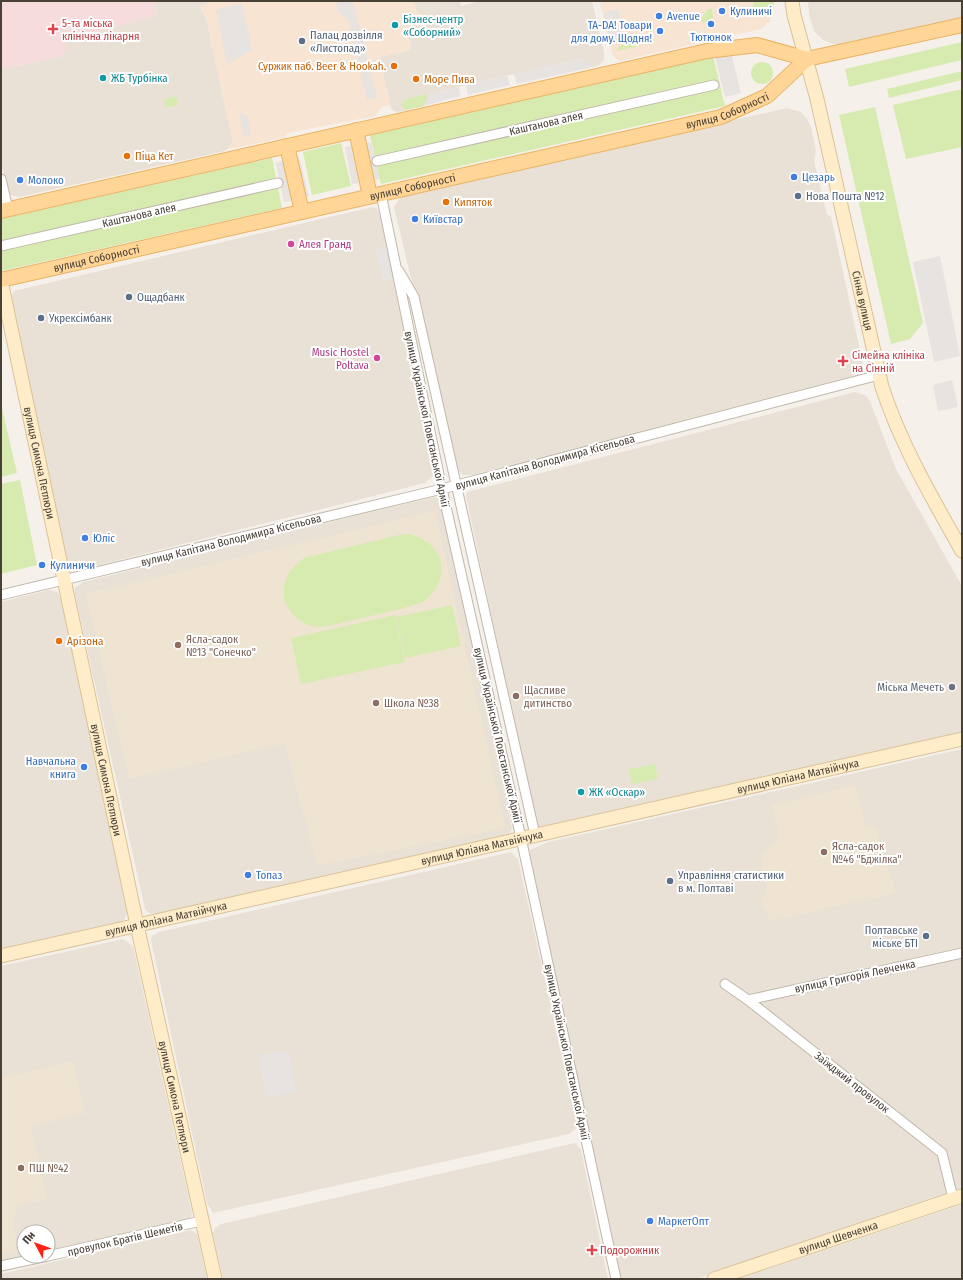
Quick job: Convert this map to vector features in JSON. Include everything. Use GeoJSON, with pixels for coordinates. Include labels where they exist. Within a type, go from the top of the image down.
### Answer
{"type":"FeatureCollection","features":[{"type":"Feature","properties":{"kind":"main road"},"geometry":{"type":"LineString","coordinates":[[5,210],[725,48],[757,45],[807,59],[962,25]]}},
{"type":"Feature","properties":{"kind":"main road","name":"вулиця Соборності"},"geometry":{"type":"LineString","coordinates":[[1,280],[721,118],[767,96],[807,59]]}},
{"type":"Feature","properties":{"kind":"main road"},"geometry":{"type":"LineString","coordinates":[[356,130],[375,195]]}},
{"type":"Feature","properties":{"kind":"main road"},"geometry":{"type":"LineString","coordinates":[[287,146],[302,212]]}},
{"type":"Feature","properties":{"kind":"street","name":"Сінна вулиця"},"geometry":{"type":"LineString","coordinates":[[792,1],[794,15],[807,59],[853,253],[879,375],[889,411],[904,445],[962,551]]}},
{"type":"Feature","properties":{"kind":"street","name":"Каштанова алея"},"geometry":{"type":"LineString","coordinates":[[377,161],[714,85]]}},
{"type":"Feature","properties":{"kind":"street"},"geometry":{"type":"LineString","coordinates":[[1,179],[5,210]]}},
{"type":"Feature","properties":{"kind":"street","name":"Каштанова алея"},"geometry":{"type":"LineString","coordinates":[[1,246],[278,183]]}},
{"type":"Feature","properties":{"kind":"street","name":"вулиця Української Повстанської Армії"},"geometry":{"type":"LineString","coordinates":[[375,195],[395,262],[442,489],[522,838],[616,1279]]}},
{"type":"Feature","properties":{"kind":"street","name":"вулиця Української Повстанської Армії"},"geometry":{"type":"LineString","coordinates":[[395,262],[414,297],[535,835]]}},
{"type":"Feature","properties":{"kind":"street","name":"вулиця Симона Петлюри"},"geometry":{"type":"LineString","coordinates":[[1,280],[137,925],[214,1279]]}},
{"type":"Feature","properties":{"kind":"street","name":"вулиця Капітана Володимира Кісельова"},"geometry":{"type":"LineString","coordinates":[[1,595],[442,489],[879,375]]}},
{"type":"Feature","properties":{"kind":"street","name":"вулиця Юліана Матвійчука"},"geometry":{"type":"LineString","coordinates":[[1,956],[962,739]]}},
{"type":"Feature","properties":{"kind":"street","name":"вулиця Григорія Левченка"},"geometry":{"type":"LineString","coordinates":[[748,1000],[962,953]]}},
{"type":"Feature","properties":{"kind":"street","name":"Заїжджий провулок"},"geometry":{"type":"LineString","coordinates":[[725,984],[748,1000],[942,1153],[957,1197]]}},
{"type":"Feature","properties":{"kind":"street","name":"вулиця Шевченка"},"geometry":{"type":"LineString","coordinates":[[714,1279],[957,1197]]}},
{"type":"Feature","properties":{"kind":"street","name":"провулок Братів Шеметів"},"geometry":{"type":"LineString","coordinates":[[56,1254],[201,1221]]}},
{"type":"Feature","properties":{"kind":"street","name":"провулок Братів Шеметів"},"geometry":{"type":"LineString","coordinates":[[1,1266],[16,1263]]}},
{"type":"Feature","properties":{"kind":"shaded area","name":"5-та міська клінічна лікарня"},"geometry":{"type":"Polygon","coordinates":[[[1,1],[153,1],[157,15],[65,41],[67,49],[60,57],[1,69],[1,1]]]}},
{"type":"Feature","properties":{"kind":"shaded area"},"geometry":{"type":"Polygon","coordinates":[[[153,1],[209,1],[200,7],[206,18],[233,143],[231,146],[225,151],[19,197],[11,195],[8,191],[1,162],[1,69],[60,57],[65,41],[157,15],[153,1]]]}},
{"type":"Feature","properties":{"kind":"shaded area"},"geometry":{"type":"Polygon","coordinates":[[[209,1],[412,1],[417,11],[431,23],[413,27],[413,31],[408,33],[411,50],[379,57],[390,105],[381,107],[376,116],[288,133],[284,138],[229,149],[233,143],[206,18],[200,6],[209,1]]]}},
{"type":"Feature","properties":{"kind":"shaded area"},"geometry":{"type":"Polygon","coordinates":[[[336,1],[353,1],[377,98],[367,100],[348,19],[338,12],[336,1]]]}},
{"type":"Feature","properties":{"kind":"shaded area"},"geometry":{"type":"Polygon","coordinates":[[[412,1],[460,1],[461,6],[480,1],[592,1],[604,53],[604,60],[599,65],[593,67],[582,59],[466,85],[429,94],[424,106],[399,112],[394,111],[391,108],[379,57],[411,50],[407,33],[412,27],[430,23],[417,11],[412,1]]]}},
{"type":"Feature","properties":{"kind":"shaded area"},"geometry":{"type":"Polygon","coordinates":[[[610,1],[774,1],[770,21],[761,29],[620,61],[616,59],[612,53],[600,3],[610,1]]]}},
{"type":"Feature","properties":{"kind":"shaded area"},"geometry":{"type":"Polygon","coordinates":[[[808,1],[962,1],[962,18],[841,45],[823,40],[814,31],[809,15],[808,1]]]}},
{"type":"Feature","properties":{"kind":"shaded area"},"geometry":{"type":"Polygon","coordinates":[[[242,3],[252,50],[227,64],[216,10],[242,3]]]}},
{"type":"Feature","properties":{"kind":"shaded area"},"geometry":{"type":"Polygon","coordinates":[[[618,9],[625,40],[610,43],[604,13],[618,9]]]}},
{"type":"Feature","properties":{"kind":"shaded area"},"geometry":{"type":"Polygon","coordinates":[[[731,52],[741,93],[725,97],[715,57],[731,52]]]}},
{"type":"Feature","properties":{"kind":"shaded area"},"geometry":{"type":"Polygon","coordinates":[[[583,59],[593,67],[517,84],[514,74],[583,59]]]}},
{"type":"Feature","properties":{"kind":"shaded area"},"geometry":{"type":"Polygon","coordinates":[[[507,76],[510,85],[468,95],[466,85],[507,76]]]}},
{"type":"Feature","properties":{"kind":"shaded area"},"geometry":{"type":"Polygon","coordinates":[[[459,87],[460,96],[424,106],[429,94],[459,87]]]}},
{"type":"Feature","properties":{"kind":"shaded area"},"geometry":{"type":"Polygon","coordinates":[[[787,108],[801,112],[811,127],[816,152],[814,161],[827,214],[831,217],[863,364],[861,370],[852,376],[472,475],[463,475],[458,470],[455,462],[394,207],[399,199],[403,196],[787,108]]]}},
{"type":"Feature","properties":{"kind":"shaded area"},"geometry":{"type":"Polygon","coordinates":[[[239,112],[248,117],[251,135],[244,136],[239,112]]]}},
{"type":"Feature","properties":{"kind":"shaded area"},"geometry":{"type":"Polygon","coordinates":[[[371,142],[380,179],[373,180],[365,144],[371,142]]]}},
{"type":"Feature","properties":{"kind":"shaded area"},"geometry":{"type":"Polygon","coordinates":[[[351,146],[359,183],[352,184],[345,147],[351,146]]]}},
{"type":"Feature","properties":{"kind":"shaded area"},"geometry":{"type":"Polygon","coordinates":[[[299,157],[309,196],[304,197],[294,158],[299,157]]]}},
{"type":"Feature","properties":{"kind":"shaded area"},"geometry":{"type":"Polygon","coordinates":[[[283,161],[291,201],[284,202],[276,163],[283,161]]]}},
{"type":"Feature","properties":{"kind":"shaded area"},"geometry":{"type":"Polygon","coordinates":[[[372,207],[376,208],[380,214],[387,247],[376,249],[383,280],[393,279],[433,466],[433,475],[430,479],[425,483],[80,570],[69,566],[66,561],[10,300],[14,291],[372,207]]]}},
{"type":"Feature","properties":{"kind":"shaded area"},"geometry":{"type":"Polygon","coordinates":[[[391,246],[398,278],[383,281],[376,249],[391,246]]]}},
{"type":"Feature","properties":{"kind":"shaded area"},"geometry":{"type":"Polygon","coordinates":[[[940,256],[960,356],[934,362],[913,262],[940,256]]]}},
{"type":"Feature","properties":{"kind":"shaded area"},"geometry":{"type":"Polygon","coordinates":[[[952,380],[958,407],[938,411],[933,385],[952,380]]]}},
{"type":"Feature","properties":{"kind":"shaded area"},"geometry":{"type":"Polygon","coordinates":[[[855,392],[865,395],[870,401],[896,469],[962,586],[962,733],[539,827],[536,826],[466,496],[467,492],[855,392]]]}},
{"type":"Feature","properties":{"kind":"shaded area"},"geometry":{"type":"Polygon","coordinates":[[[433,497],[439,498],[441,503],[512,828],[510,833],[504,837],[157,914],[149,913],[145,909],[75,595],[75,588],[83,582],[433,497]]]}},
{"type":"Feature","properties":{"kind":"shaded area","name":"Школа №38"},"geometry":{"type":"Polygon","coordinates":[[[435,511],[505,828],[317,866],[285,743],[129,779],[86,594],[435,511]]]}},
{"type":"Feature","properties":{"kind":"shaded area"},"geometry":{"type":"Polygon","coordinates":[[[48,590],[57,592],[62,600],[127,913],[124,920],[115,925],[1,950],[1,602],[48,590]]]}},
{"type":"Feature","properties":{"kind":"shaded area"},"geometry":{"type":"Polygon","coordinates":[[[962,749],[962,1190],[696,1279],[620,1279],[530,856],[530,850],[548,842],[962,749]]]}},
{"type":"Feature","properties":{"kind":"shaded area","name":"Ясла-садок №46 \"Бджілка\""},"geometry":{"type":"Polygon","coordinates":[[[855,785],[866,825],[875,826],[896,893],[771,921],[761,904],[767,888],[760,856],[779,838],[772,805],[855,785]]]}},
{"type":"Feature","properties":{"kind":"shaded area"},"geometry":{"type":"Polygon","coordinates":[[[511,852],[518,859],[577,1123],[576,1128],[569,1134],[213,1213],[207,1203],[151,940],[152,936],[159,932],[511,852]]]}},
{"type":"Feature","properties":{"kind":"shaded area"},"geometry":{"type":"Polygon","coordinates":[[[123,939],[133,946],[192,1212],[191,1218],[186,1222],[56,1249],[56,1224],[16,1224],[16,1258],[1,1261],[1,966],[123,939]]]}},
{"type":"Feature","properties":{"kind":"shaded area"},"geometry":{"type":"Polygon","coordinates":[[[288,1050],[296,1092],[266,1097],[258,1055],[288,1050]]]}},
{"type":"Feature","properties":{"kind":"shaded area","name":"ПШ №42"},"geometry":{"type":"Polygon","coordinates":[[[73,1061],[85,1113],[31,1126],[47,1199],[17,1206],[13,1225],[16,1238],[16,1252],[1,1255],[1,1078],[73,1061]]]}},
{"type":"Feature","properties":{"kind":"shaded area"},"geometry":{"type":"Polygon","coordinates":[[[575,1143],[581,1150],[608,1279],[223,1279],[213,1233],[215,1228],[221,1224],[575,1143]]]}},
{"type":"Feature","properties":{"kind":"shaded area"},"geometry":{"type":"Polygon","coordinates":[[[962,1205],[962,1279],[739,1279],[954,1207],[962,1205]]]}},
{"type":"Feature","properties":{"kind":"shaded area"},"geometry":{"type":"Polygon","coordinates":[[[191,1230],[197,1234],[207,1279],[1,1279],[1,1274],[44,1264],[56,1264],[56,1261],[191,1230]]]}},
{"type":"Feature","properties":{"kind":"green space"},"geometry":{"type":"Polygon","coordinates":[[[755,1],[774,1],[773,9],[750,13],[755,1]]]}},
{"type":"Feature","properties":{"kind":"green space"},"geometry":{"type":"Polygon","coordinates":[[[708,9],[712,9],[713,18],[704,23],[700,20],[708,9]]]}},
{"type":"Feature","properties":{"kind":"green space"},"geometry":{"type":"Polygon","coordinates":[[[962,42],[962,60],[849,87],[845,69],[962,42]]]}},
{"type":"Feature","properties":{"kind":"green space"},"geometry":{"type":"Polygon","coordinates":[[[632,43],[640,46],[616,51],[620,46],[632,43]]]}},
{"type":"Feature","properties":{"kind":"green space"},"geometry":{"type":"Polygon","coordinates":[[[713,56],[725,106],[381,184],[370,135],[713,56]]]}},
{"type":"Feature","properties":{"kind":"green space"},"geometry":{"type":"Polygon","coordinates":[[[762,62],[770,65],[773,73],[770,81],[762,84],[754,81],[751,73],[754,65],[762,62]]]}},
{"type":"Feature","properties":{"kind":"green space"},"geometry":{"type":"Polygon","coordinates":[[[962,71],[962,80],[889,98],[887,89],[962,71]]]}},
{"type":"Feature","properties":{"kind":"green space"},"geometry":{"type":"Polygon","coordinates":[[[962,89],[962,147],[906,159],[893,105],[962,89]]]}},
{"type":"Feature","properties":{"kind":"green space"},"geometry":{"type":"Polygon","coordinates":[[[429,94],[424,106],[405,110],[401,104],[406,99],[429,94]]]}},
{"type":"Feature","properties":{"kind":"green space"},"geometry":{"type":"Polygon","coordinates":[[[176,96],[178,105],[166,108],[164,99],[176,96]]]}},
{"type":"Feature","properties":{"kind":"green space"},"geometry":{"type":"Polygon","coordinates":[[[875,107],[923,323],[910,339],[891,344],[839,115],[875,107]]]}},
{"type":"Feature","properties":{"kind":"green space"},"geometry":{"type":"Polygon","coordinates":[[[341,143],[351,186],[312,195],[303,152],[341,143]]]}},
{"type":"Feature","properties":{"kind":"green space"},"geometry":{"type":"Polygon","coordinates":[[[272,158],[282,208],[1,271],[1,219],[272,158]]]}},
{"type":"Feature","properties":{"kind":"green space"},"geometry":{"type":"Polygon","coordinates":[[[1,404],[17,473],[1,477],[1,404]]]}},
{"type":"Feature","properties":{"kind":"green space"},"geometry":{"type":"Polygon","coordinates":[[[20,480],[37,565],[1,574],[1,484],[20,480]]]}},
{"type":"Feature","properties":{"kind":"green space"},"geometry":{"type":"Polygon","coordinates":[[[409,534],[422,539],[431,546],[438,554],[441,563],[441,573],[438,583],[432,593],[423,602],[398,610],[319,627],[307,624],[296,618],[288,608],[284,597],[284,585],[291,570],[304,558],[399,535],[409,534]]]}},
{"type":"Feature","properties":{"kind":"green space"},"geometry":{"type":"Polygon","coordinates":[[[452,605],[461,646],[405,658],[396,617],[452,605]]]}},
{"type":"Feature","properties":{"kind":"green space"},"geometry":{"type":"Polygon","coordinates":[[[395,615],[405,662],[301,684],[291,638],[395,615]]]}},
{"type":"Feature","properties":{"kind":"green space"},"geometry":{"type":"Polygon","coordinates":[[[655,764],[658,779],[632,784],[629,769],[655,764]]]}},
{"type":"Feature","properties":{"kind":"place","name":"Кулиничі"},"geometry":{"type":"Point","coordinates":[722,11]}},
{"type":"Feature","properties":{"kind":"place","name":"Avenue"},"geometry":{"type":"Point","coordinates":[659,16]}},
{"type":"Feature","properties":{"kind":"place","name":"Тютюнок"},"geometry":{"type":"Point","coordinates":[711,24]}},
{"type":"Feature","properties":{"kind":"place","name":"Бізнес-центр «Соборний»"},"geometry":{"type":"Point","coordinates":[395,25]}},
{"type":"Feature","properties":{"kind":"place","name":"5-та міська клінічна лікарня"},"geometry":{"type":"Point","coordinates":[53,29]}},
{"type":"Feature","properties":{"kind":"place","name":"TA-DA! Товари для дому. Щодня!"},"geometry":{"type":"Point","coordinates":[660,31]}},
{"type":"Feature","properties":{"kind":"place","name":"Палац дозвілля «Листопад»"},"geometry":{"type":"Point","coordinates":[302,41]}},
{"type":"Feature","properties":{"kind":"place","name":"Суржик паб. Beer & Hookah."},"geometry":{"type":"Point","coordinates":[394,66]}},
{"type":"Feature","properties":{"kind":"place","name":"ЖБ Турбінка"},"geometry":{"type":"Point","coordinates":[103,78]}},
{"type":"Feature","properties":{"kind":"place","name":"Море Пива"},"geometry":{"type":"Point","coordinates":[416,79]}},
{"type":"Feature","properties":{"kind":"place","name":"Піца Кет"},"geometry":{"type":"Point","coordinates":[127,156]}},
{"type":"Feature","properties":{"kind":"place","name":"Цезарь"},"geometry":{"type":"Point","coordinates":[794,177]}},
{"type":"Feature","properties":{"kind":"place","name":"Молоко"},"geometry":{"type":"Point","coordinates":[20,180]}},
{"type":"Feature","properties":{"kind":"place","name":"Нова Пошта №12"},"geometry":{"type":"Point","coordinates":[798,196]}},
{"type":"Feature","properties":{"kind":"place","name":"Кипяток"},"geometry":{"type":"Point","coordinates":[446,202]}},
{"type":"Feature","properties":{"kind":"place","name":"Київстар"},"geometry":{"type":"Point","coordinates":[415,219]}},
{"type":"Feature","properties":{"kind":"place","name":"Алея Гранд"},"geometry":{"type":"Point","coordinates":[291,244]}},
{"type":"Feature","properties":{"kind":"place","name":"Ощадбанк"},"geometry":{"type":"Point","coordinates":[129,297]}},
{"type":"Feature","properties":{"kind":"place","name":"Укрексімбанк"},"geometry":{"type":"Point","coordinates":[41,318]}},
{"type":"Feature","properties":{"kind":"place","name":"Music Hostel Poltava"},"geometry":{"type":"Point","coordinates":[377,358]}},
{"type":"Feature","properties":{"kind":"place","name":"Сімейна клініка на Сінній"},"geometry":{"type":"Point","coordinates":[843,361]}},
{"type":"Feature","properties":{"kind":"place","name":"Юліс"},"geometry":{"type":"Point","coordinates":[85,538]}},
{"type":"Feature","properties":{"kind":"place","name":"Кулиничи"},"geometry":{"type":"Point","coordinates":[42,565]}},
{"type":"Feature","properties":{"kind":"place","name":"Арізона"},"geometry":{"type":"Point","coordinates":[59,641]}},
{"type":"Feature","properties":{"kind":"place","name":"Ясла-садок №13 \"Сонечко\""},"geometry":{"type":"Point","coordinates":[178,645]}},
{"type":"Feature","properties":{"kind":"place","name":"Міська Мечеть"},"geometry":{"type":"Point","coordinates":[952,687]}},
{"type":"Feature","properties":{"kind":"place","name":"Щасливе дитинство"},"geometry":{"type":"Point","coordinates":[516,696]}},
{"type":"Feature","properties":{"kind":"place","name":"Школа №38"},"geometry":{"type":"Point","coordinates":[376,703]}},
{"type":"Feature","properties":{"kind":"place","name":"Навчальна книга"},"geometry":{"type":"Point","coordinates":[84,767]}},
{"type":"Feature","properties":{"kind":"place","name":"ЖК «Оскар»"},"geometry":{"type":"Point","coordinates":[581,792]}},
{"type":"Feature","properties":{"kind":"place","name":"Ясла-садок №46 \"Бджілка\""},"geometry":{"type":"Point","coordinates":[824,852]}},
{"type":"Feature","properties":{"kind":"place","name":"Топаз"},"geometry":{"type":"Point","coordinates":[248,875]}},
{"type":"Feature","properties":{"kind":"place","name":"Управління статистики в м. Полтаві"},"geometry":{"type":"Point","coordinates":[670,881]}},
{"type":"Feature","properties":{"kind":"place","name":"Полтавське міське БТІ"},"geometry":{"type":"Point","coordinates":[926,936]}},
{"type":"Feature","properties":{"kind":"place","name":"ПШ №42"},"geometry":{"type":"Point","coordinates":[21,1168]}},
{"type":"Feature","properties":{"kind":"place","name":"МаркетОпт"},"geometry":{"type":"Point","coordinates":[650,1221]}},
{"type":"Feature","properties":{"kind":"place","name":"Подорожник"},"geometry":{"type":"Point","coordinates":[592,1250]}}]}
